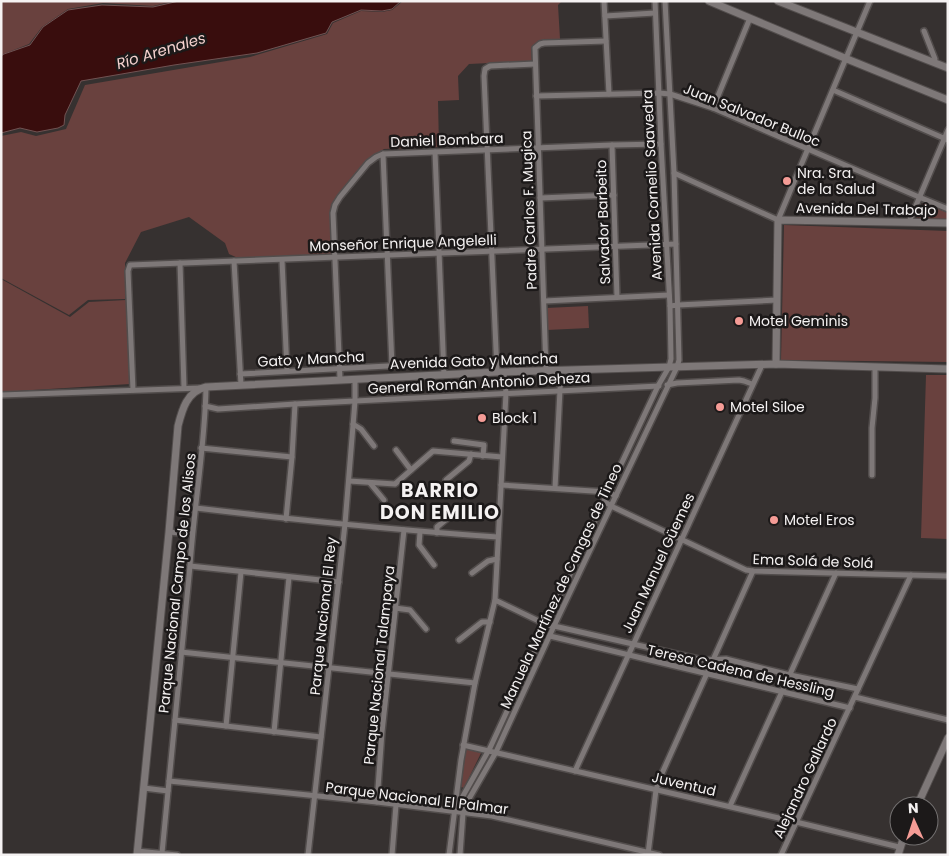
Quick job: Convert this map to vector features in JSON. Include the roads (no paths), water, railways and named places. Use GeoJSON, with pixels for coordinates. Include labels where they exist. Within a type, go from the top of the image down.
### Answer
{"type":"FeatureCollection","features":[{"type":"Feature","properties":{"kind":"street"},"geometry":{"type":"LineString","coordinates":[[604,1],[609,94]]}},
{"type":"Feature","properties":{"kind":"street","name":"Avenida Cornelio Saavedra"},"geometry":{"type":"LineString","coordinates":[[655,1],[670,306],[671,359],[669,367]]}},
{"type":"Feature","properties":{"kind":"street","name":"Avenida Cornelio Saavedra"},"geometry":{"type":"LineString","coordinates":[[665,1],[674,173],[679,360],[677,367]]}},
{"type":"Feature","properties":{"kind":"street"},"geometry":{"type":"LineString","coordinates":[[709,1],[948,100]]}},
{"type":"Feature","properties":{"kind":"street"},"geometry":{"type":"LineString","coordinates":[[778,1],[948,68]]}},
{"type":"Feature","properties":{"kind":"street"},"geometry":{"type":"LineString","coordinates":[[776,364],[778,220],[870,1]]}},
{"type":"Feature","properties":{"kind":"street"},"geometry":{"type":"LineString","coordinates":[[605,16],[655,13]]}},
{"type":"Feature","properties":{"kind":"street"},"geometry":{"type":"LineString","coordinates":[[713,108],[750,18]]}},
{"type":"Feature","properties":{"kind":"street"},"geometry":{"type":"LineString","coordinates":[[924,31],[935,59],[934,62]]}},
{"type":"Feature","properties":{"kind":"street","name":"Padre Carlos F. Mugica"},"geometry":{"type":"LineString","coordinates":[[546,370],[535,48],[544,43],[606,41]]}},
{"type":"Feature","properties":{"kind":"street"},"geometry":{"type":"LineString","coordinates":[[450,855],[463,745],[475,683],[495,600],[506,393],[500,372],[491,251],[484,76],[485,69],[490,66],[535,64]]}},
{"type":"Feature","properties":{"kind":"street"},"geometry":{"type":"LineString","coordinates":[[833,90],[946,139]]}},
{"type":"Feature","properties":{"kind":"street","name":"Juan Salvador Bulloc"},"geometry":{"type":"LineString","coordinates":[[536,96],[670,94],[713,108],[948,209]]}},
{"type":"Feature","properties":{"kind":"street"},"geometry":{"type":"LineString","coordinates":[[909,222],[946,139],[948,130]]}},
{"type":"Feature","properties":{"kind":"street","name":"Daniel Bombara"},"geometry":{"type":"LineString","coordinates":[[383,154],[661,144]]}},
{"type":"Feature","properties":{"kind":"street","name":"Salvador Barbeito"},"geometry":{"type":"LineString","coordinates":[[612,145],[617,298]]}},
{"type":"Feature","properties":{"kind":"street"},"geometry":{"type":"LineString","coordinates":[[436,152],[444,375]]}},
{"type":"Feature","properties":{"kind":"street"},"geometry":{"type":"LineString","coordinates":[[340,379],[334,205],[368,163],[383,154],[392,366]]}},
{"type":"Feature","properties":{"kind":"street","name":"Avenida Del Trabajo"},"geometry":{"type":"LineString","coordinates":[[674,173],[778,220],[948,223]]}},
{"type":"Feature","properties":{"kind":"street"},"geometry":{"type":"LineString","coordinates":[[540,198],[614,195]]}},
{"type":"Feature","properties":{"kind":"street","name":"Monseñor Enrique Angelelli"},"geometry":{"type":"LineString","coordinates":[[133,390],[128,271],[130,265],[676,244]]}},
{"type":"Feature","properties":{"kind":"street"},"geometry":{"type":"LineString","coordinates":[[282,260],[287,371]]}},
{"type":"Feature","properties":{"kind":"street"},"geometry":{"type":"LineString","coordinates":[[234,261],[241,385]]}},
{"type":"Feature","properties":{"kind":"street"},"geometry":{"type":"LineString","coordinates":[[180,263],[184,388]]}},
{"type":"Feature","properties":{"kind":"street"},"geometry":{"type":"LineString","coordinates":[[544,301],[669,295]]}},
{"type":"Feature","properties":{"kind":"street"},"geometry":{"type":"LineString","coordinates":[[670,306],[777,300]]}},
{"type":"Feature","properties":{"kind":"street","name":"Gato y Mancha"},"geometry":{"type":"LineString","coordinates":[[240,374],[443,363]]}},
{"type":"Feature","properties":{"kind":"street","name":"Avenida Gato y Mancha"},"geometry":{"type":"LineString","coordinates":[[1,396],[546,370],[776,364],[948,369]]}},
{"type":"Feature","properties":{"kind":"street","name":"Juan Manuel Güemes"},"geometry":{"type":"LineString","coordinates":[[575,771],[762,365]]}},
{"type":"Feature","properties":{"kind":"street","name":"Manuela Martínez de Cangas de Tineo"},"geometry":{"type":"LineString","coordinates":[[454,812],[489,750],[608,492],[658,386],[669,367]]}},
{"type":"Feature","properties":{"kind":"street","name":"Manuela Martínez de Cangas de Tineo"},"geometry":{"type":"LineString","coordinates":[[463,813],[466,804],[496,752],[677,367]]}},
{"type":"Feature","properties":{"kind":"street"},"geometry":{"type":"LineString","coordinates":[[872,475],[875,367]]}},
{"type":"Feature","properties":{"kind":"street"},"geometry":{"type":"LineString","coordinates":[[555,488],[561,370]]}},
{"type":"Feature","properties":{"kind":"street","name":"Parque Nacional El Rey"},"geometry":{"type":"LineString","coordinates":[[308,855],[339,582],[355,401],[355,379]]}},
{"type":"Feature","properties":{"kind":"street","name":"General Román Antonio Deheza"},"geometry":{"type":"LineString","coordinates":[[205,406],[218,409],[658,386],[677,383],[738,380],[752,384]]}},
{"type":"Feature","properties":{"kind":"street"},"geometry":{"type":"LineString","coordinates":[[177,855],[137,853],[178,426],[181,412],[188,399],[192,394],[204,387]]}},
{"type":"Feature","properties":{"kind":"street","name":"Parque Nacional Campo de los Alisos"},"geometry":{"type":"LineString","coordinates":[[162,853],[196,508],[205,406],[204,387]]}},
{"type":"Feature","properties":{"kind":"street"},"geometry":{"type":"LineString","coordinates":[[286,519],[295,404]]}},
{"type":"Feature","properties":{"kind":"street"},"geometry":{"type":"LineString","coordinates":[[353,424],[361,429],[374,446]]}},
{"type":"Feature","properties":{"kind":"street"},"geometry":{"type":"LineString","coordinates":[[454,441],[484,445],[483,456]]}},
{"type":"Feature","properties":{"kind":"street"},"geometry":{"type":"LineString","coordinates":[[201,448],[292,457]]}},
{"type":"Feature","properties":{"kind":"street"},"geometry":{"type":"LineString","coordinates":[[396,450],[411,470]]}},
{"type":"Feature","properties":{"kind":"street"},"geometry":{"type":"LineString","coordinates":[[348,481],[395,484],[433,451],[502,457]]}},
{"type":"Feature","properties":{"kind":"street"},"geometry":{"type":"LineString","coordinates":[[446,480],[469,462],[471,454]]}},
{"type":"Feature","properties":{"kind":"street"},"geometry":{"type":"LineString","coordinates":[[370,483],[384,500]]}},
{"type":"Feature","properties":{"kind":"street"},"geometry":{"type":"LineString","coordinates":[[501,485],[608,492],[616,496]]}},
{"type":"Feature","properties":{"kind":"street","name":"Ema Solá de Solá"},"geometry":{"type":"LineString","coordinates":[[604,501],[746,570],[948,576]]}},
{"type":"Feature","properties":{"kind":"street"},"geometry":{"type":"LineString","coordinates":[[196,508],[420,532],[498,537]]}},
{"type":"Feature","properties":{"kind":"street"},"geometry":{"type":"LineString","coordinates":[[436,533],[437,527],[460,508]]}},
{"type":"Feature","properties":{"kind":"street","name":"Parque Nacional Talampaya"},"geometry":{"type":"LineString","coordinates":[[377,802],[382,732],[404,530]]}},
{"type":"Feature","properties":{"kind":"street"},"geometry":{"type":"LineString","coordinates":[[169,532],[192,534]]}},
{"type":"Feature","properties":{"kind":"street"},"geometry":{"type":"LineString","coordinates":[[420,532],[419,545],[434,565]]}},
{"type":"Feature","properties":{"kind":"street"},"geometry":{"type":"LineString","coordinates":[[472,573],[488,561],[497,559]]}},
{"type":"Feature","properties":{"kind":"street"},"geometry":{"type":"LineString","coordinates":[[190,566],[339,582]]}},
{"type":"Feature","properties":{"kind":"street"},"geometry":{"type":"LineString","coordinates":[[648,854],[659,780],[753,571]]}},
{"type":"Feature","properties":{"kind":"street"},"geometry":{"type":"LineString","coordinates":[[226,726],[241,572]]}},
{"type":"Feature","properties":{"kind":"street"},"geometry":{"type":"LineString","coordinates":[[730,806],[836,572]]}},
{"type":"Feature","properties":{"kind":"street","name":"Alejandro Gallardo"},"geometry":{"type":"LineString","coordinates":[[782,855],[911,575]]}},
{"type":"Feature","properties":{"kind":"street"},"geometry":{"type":"LineString","coordinates":[[274,732],[289,577]]}},
{"type":"Feature","properties":{"kind":"street","name":"Teresa Cadena de Hessling"},"geometry":{"type":"LineString","coordinates":[[495,600],[547,626],[703,660],[726,659],[858,690]]}},
{"type":"Feature","properties":{"kind":"street"},"geometry":{"type":"LineString","coordinates":[[395,608],[410,610],[426,629]]}},
{"type":"Feature","properties":{"kind":"street"},"geometry":{"type":"LineString","coordinates":[[459,640],[482,622],[490,622]]}},
{"type":"Feature","properties":{"kind":"street"},"geometry":{"type":"LineString","coordinates":[[547,626],[550,636]]}},
{"type":"Feature","properties":{"kind":"street","name":"Teresa Cadena de Hessling"},"geometry":{"type":"LineString","coordinates":[[550,636],[850,708]]}},
{"type":"Feature","properties":{"kind":"street"},"geometry":{"type":"LineString","coordinates":[[181,652],[475,683]]}},
{"type":"Feature","properties":{"kind":"street"},"geometry":{"type":"LineString","coordinates":[[855,697],[948,720]]}},
{"type":"Feature","properties":{"kind":"street"},"geometry":{"type":"LineString","coordinates":[[175,720],[321,737]]}},
{"type":"Feature","properties":{"kind":"street"},"geometry":{"type":"LineString","coordinates":[[922,796],[948,738]]}},
{"type":"Feature","properties":{"kind":"street","name":"Juventud"},"geometry":{"type":"LineString","coordinates":[[463,745],[899,847]]}},
{"type":"Feature","properties":{"kind":"street","name":"Parque Nacional El Palmar"},"geometry":{"type":"LineString","coordinates":[[169,781],[377,802],[492,816],[648,854],[659,855]]}},
{"type":"Feature","properties":{"kind":"street"},"geometry":{"type":"LineString","coordinates":[[144,788],[168,791]]}},
{"type":"Feature","properties":{"kind":"street"},"geometry":{"type":"LineString","coordinates":[[392,855],[396,805]]}},
{"type":"Feature","properties":{"kind":"street"},"geometry":{"type":"LineString","coordinates":[[460,855],[463,813]]}},
{"type":"Feature","properties":{"kind":"street"},"geometry":{"type":"LineString","coordinates":[[898,855],[899,847]]}},
{"type":"Feature","properties":{"kind":"water","name":"Río Arenales"},"geometry":{"type":"Polygon","coordinates":[[[179,1],[401,1],[392,9],[382,11],[361,10],[332,22],[326,33],[257,53],[81,81],[65,115],[64,125],[37,132],[20,128],[1,133],[1,56],[30,45],[43,27],[68,10],[102,5],[153,7],[179,1]]]}},
{"type":"Feature","properties":{"kind":"place","name":"Nra. Sra. de la Salud"},"geometry":{"type":"Point","coordinates":[787,181]}},
{"type":"Feature","properties":{"kind":"place","name":"Motel Geminis"},"geometry":{"type":"Point","coordinates":[739,321]}},
{"type":"Feature","properties":{"kind":"place","name":"Motel Siloe"},"geometry":{"type":"Point","coordinates":[720,407]}},
{"type":"Feature","properties":{"kind":"place","name":"Block 1"},"geometry":{"type":"Point","coordinates":[482,418]}},
{"type":"Feature","properties":{"kind":"place","name":"Motel Eros"},"geometry":{"type":"Point","coordinates":[774,520]}},
{"type":"Feature","properties":{"kind":"district","name":"BARRIO DON EMILIO"},"geometry":{"type":"Point","coordinates":[440,501]}}]}
